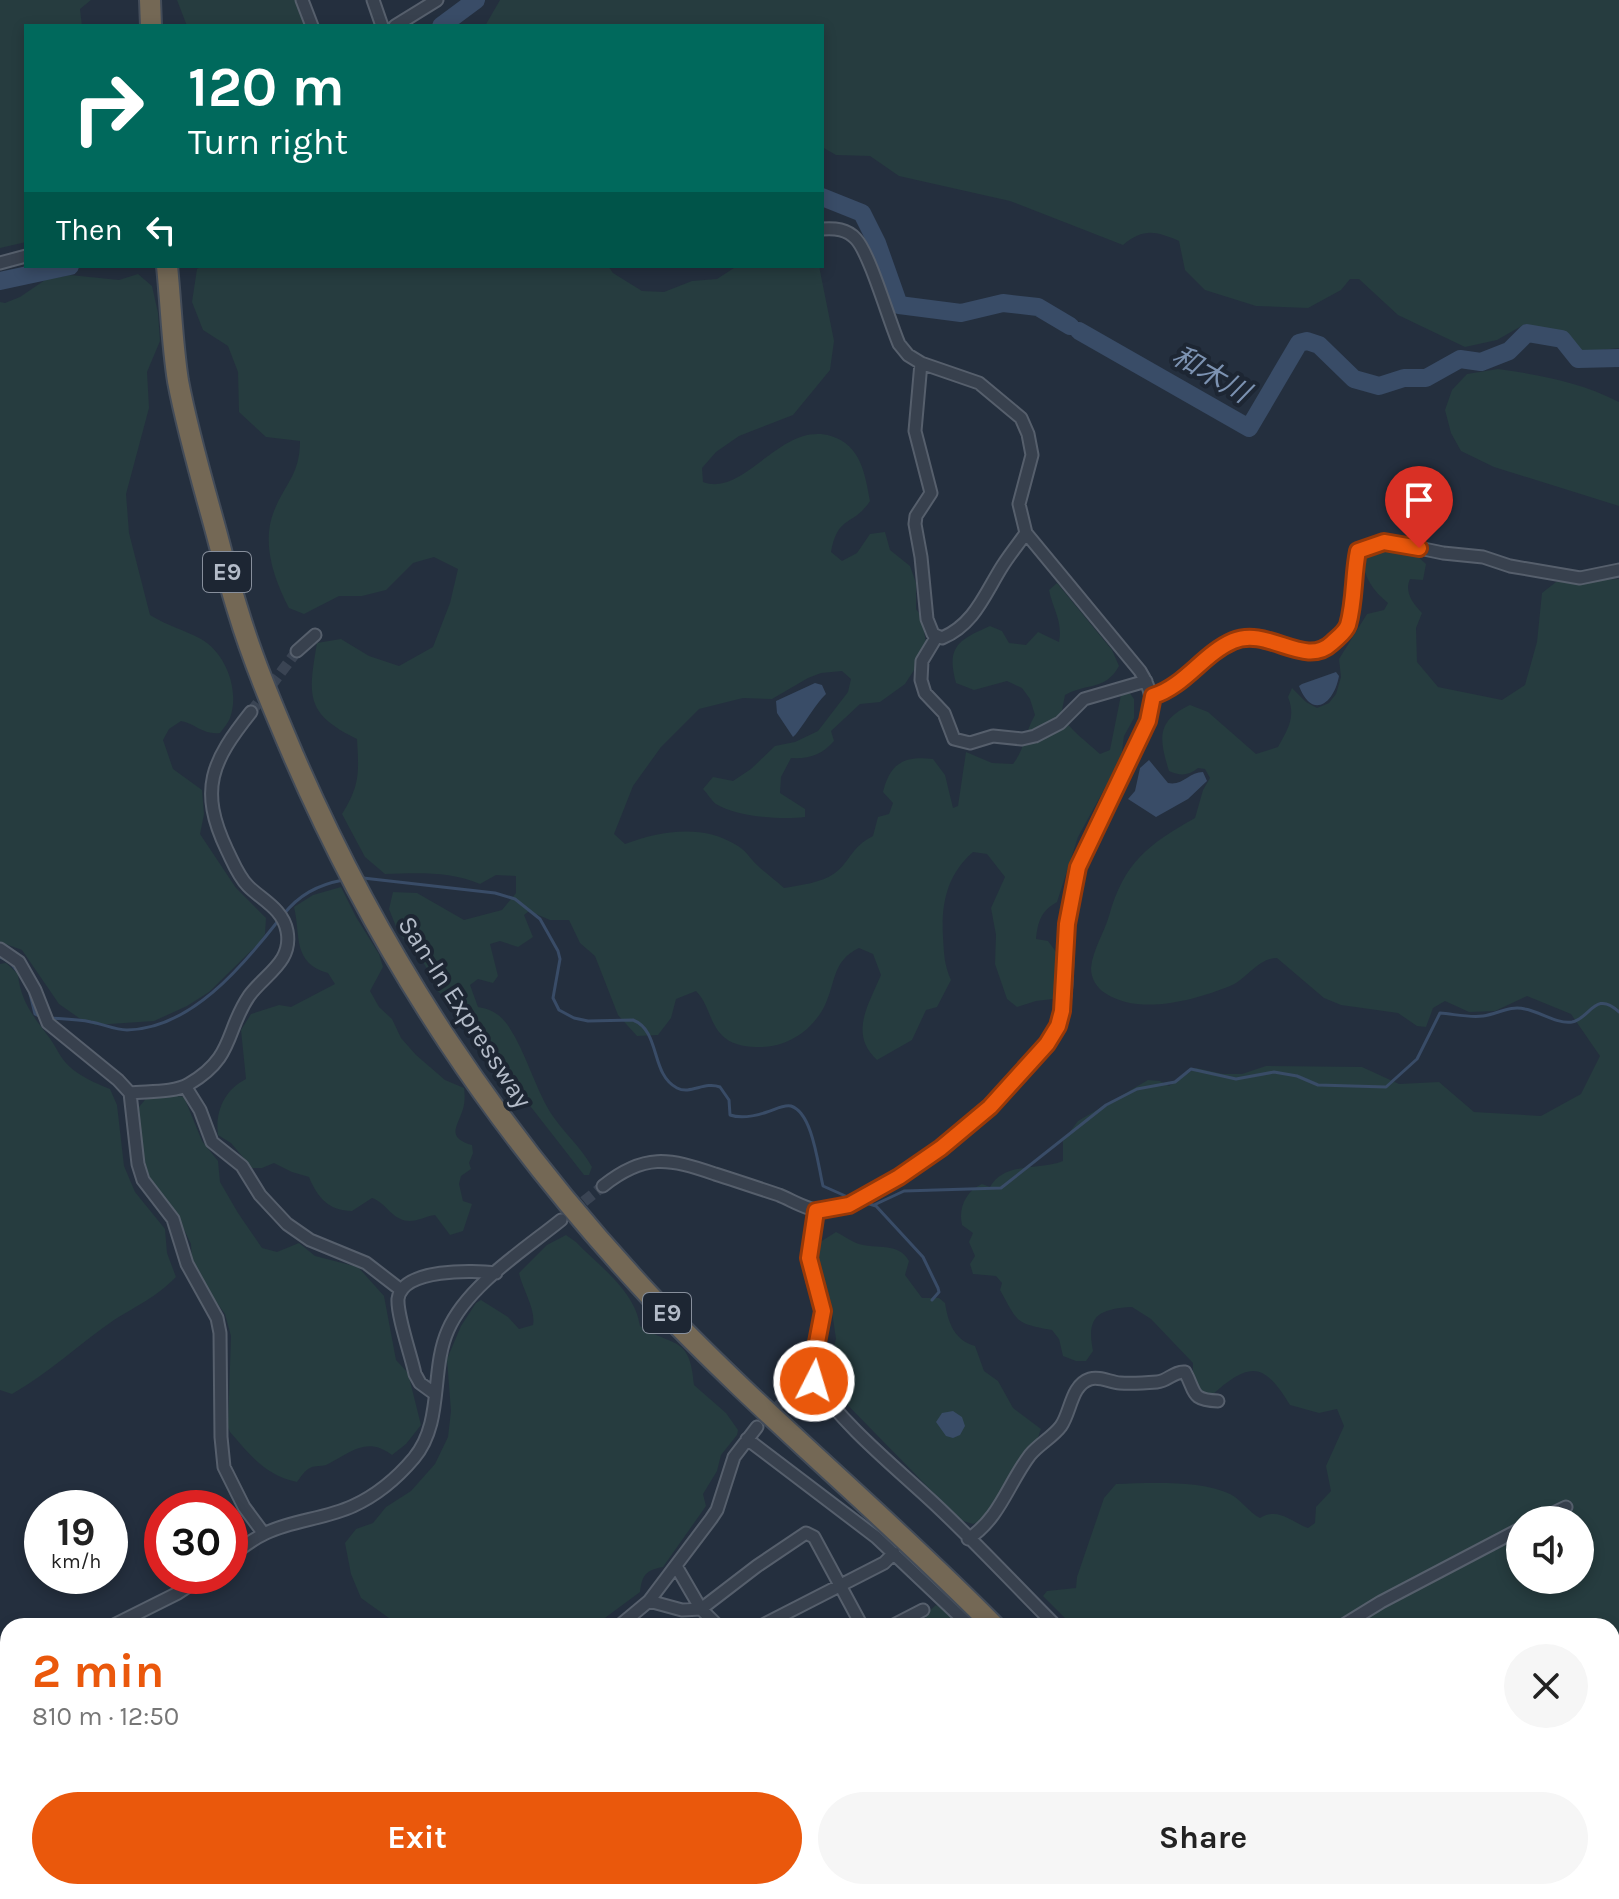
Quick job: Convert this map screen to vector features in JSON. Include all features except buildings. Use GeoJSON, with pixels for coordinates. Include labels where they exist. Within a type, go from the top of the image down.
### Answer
{"type":"FeatureCollection","features":[{"type":"Feature","properties":{"kind":"highway"},"geometry":{"type":"LineString","coordinates":[[150,0],[151,24]]}},
{"type":"Feature","properties":{"kind":"highway","name":"San-In Expressway"},"geometry":{"type":"LineString","coordinates":[[167,268],[178,380],[238,613],[261,677],[345,867],[432,1019],[487,1101],[604,1246],[731,1378],[986,1618]]}},
{"type":"Feature","properties":{"kind":"street"},"geometry":{"type":"LineString","coordinates":[[302,0],[311,24]]}},
{"type":"Feature","properties":{"kind":"street"},"geometry":{"type":"LineString","coordinates":[[373,0],[381,24]]}},
{"type":"Feature","properties":{"kind":"street"},"geometry":{"type":"LineString","coordinates":[[398,24],[437,0]]}},
{"type":"Feature","properties":{"kind":"street"},"geometry":{"type":"LineString","coordinates":[[603,1186],[633,1166],[651,1161],[678,1161],[816,1211],[849,1205],[899,1177],[941,1148],[990,1107],[1047,1044],[1058,1026],[1062,1011],[1067,924],[1078,867],[1148,721],[1153,696],[1146,681],[1026,533],[1019,504],[1032,455],[1021,418],[979,383],[921,363],[908,355],[899,344],[859,242],[844,231],[824,229]]}},
{"type":"Feature","properties":{"kind":"street"},"geometry":{"type":"LineString","coordinates":[[0,263],[24,257]]}},
{"type":"Feature","properties":{"kind":"street"},"geometry":{"type":"LineString","coordinates":[[921,363],[915,431],[931,493],[916,516],[915,524],[927,619],[937,636]]}},
{"type":"Feature","properties":{"kind":"street"},"geometry":{"type":"LineString","coordinates":[[937,636],[947,636],[965,623],[979,607],[1005,561],[1026,533]]}},
{"type":"Feature","properties":{"kind":"street"},"geometry":{"type":"LineString","coordinates":[[1153,696],[1169,690],[1203,661],[1235,640],[1260,637],[1304,652],[1326,650],[1348,624],[1358,551],[1384,542],[1483,557],[1510,566],[1580,578],[1619,570]]}},
{"type":"Feature","properties":{"kind":"street"},"geometry":{"type":"LineString","coordinates":[[297,651],[315,635]]}},
{"type":"Feature","properties":{"kind":"street"},"geometry":{"type":"LineString","coordinates":[[937,636],[922,661],[921,680],[925,693],[944,713],[954,739],[964,743],[976,743],[993,736],[1022,739],[1035,736],[1060,723],[1084,699],[1146,681]]}},
{"type":"Feature","properties":{"kind":"street"},"geometry":{"type":"LineString","coordinates":[[130,1093],[185,1086],[222,1057],[249,996],[283,959],[288,943],[281,917],[237,873],[219,834],[215,816],[212,779],[215,766],[224,745],[251,712]]}},
{"type":"Feature","properties":{"kind":"street"},"geometry":{"type":"LineString","coordinates":[[0,949],[19,962],[35,990],[45,1018],[130,1093],[138,1164],[143,1180],[173,1219],[187,1264],[217,1318],[224,1467],[244,1507],[264,1534]]}},
{"type":"Feature","properties":{"kind":"street"},"geometry":{"type":"LineString","coordinates":[[185,1086],[200,1110],[212,1142],[242,1166],[260,1195],[287,1224],[310,1240],[366,1263],[401,1290]]}},
{"type":"Feature","properties":{"kind":"street"},"geometry":{"type":"LineString","coordinates":[[816,1211],[809,1258],[823,1311],[814,1358],[814,1381],[870,1443],[1048,1618]]}},
{"type":"Feature","properties":{"kind":"street"},"geometry":{"type":"LineString","coordinates":[[248,1545],[264,1534],[353,1506],[387,1485],[417,1454],[428,1438],[448,1330],[464,1304],[496,1273],[561,1220]]}},
{"type":"Feature","properties":{"kind":"street"},"geometry":{"type":"LineString","coordinates":[[401,1290],[421,1277],[476,1270],[496,1273]]}},
{"type":"Feature","properties":{"kind":"street"},"geometry":{"type":"LineString","coordinates":[[401,1290],[399,1308],[415,1374],[420,1383],[435,1394]]}},
{"type":"Feature","properties":{"kind":"street"},"geometry":{"type":"LineString","coordinates":[[968,1539],[993,1517],[1017,1473],[1037,1447],[1056,1433],[1074,1396],[1086,1381],[1162,1382],[1178,1372],[1185,1372],[1193,1394],[1201,1400],[1218,1401]]}},
{"type":"Feature","properties":{"kind":"street"},"geometry":{"type":"LineString","coordinates":[[795,1389],[814,1381]]}},
{"type":"Feature","properties":{"kind":"street"},"geometry":{"type":"LineString","coordinates":[[629,1618],[649,1601],[717,1510],[729,1466],[757,1427]]}},
{"type":"Feature","properties":{"kind":"street"},"geometry":{"type":"LineString","coordinates":[[747,1439],[894,1553],[962,1618]]}},
{"type":"Feature","properties":{"kind":"street"},"geometry":{"type":"LineString","coordinates":[[649,1601],[682,1610],[701,1609],[745,1574],[806,1533],[814,1537],[858,1618]]}},
{"type":"Feature","properties":{"kind":"street"},"geometry":{"type":"LineString","coordinates":[[1355,1618],[1506,1536]]}},
{"type":"Feature","properties":{"kind":"street"},"geometry":{"type":"LineString","coordinates":[[776,1618],[884,1563],[894,1553]]}},
{"type":"Feature","properties":{"kind":"street"},"geometry":{"type":"LineString","coordinates":[[676,1566],[701,1609],[710,1618]]}},
{"type":"Feature","properties":{"kind":"street"},"geometry":{"type":"LineString","coordinates":[[128,1618],[176,1594]]}},
{"type":"Feature","properties":{"kind":"street"},"geometry":{"type":"LineString","coordinates":[[908,1618],[923,1610]]}},
{"type":"Feature","properties":{"kind":"green space"},"geometry":{"type":"Polygon","coordinates":[[[0,0],[91,0],[80,9],[82,24],[24,24],[24,242],[0,248],[0,0]]]}},
{"type":"Feature","properties":{"kind":"green space"},"geometry":{"type":"Polygon","coordinates":[[[177,0],[295,0],[304,24],[186,24],[177,0]]]}},
{"type":"Feature","properties":{"kind":"green space"},"geometry":{"type":"Polygon","coordinates":[[[500,0],[1619,0],[1619,348],[1582,352],[1561,334],[1525,324],[1497,340],[1465,347],[1398,315],[1359,279],[1350,279],[1341,290],[1308,308],[1256,306],[1205,290],[1185,270],[1179,241],[1171,238],[1150,233],[1137,236],[1123,245],[1010,201],[899,176],[870,156],[836,155],[824,148],[824,24],[486,24],[500,0]]]}},
{"type":"Feature","properties":{"kind":"green space"},"geometry":{"type":"Polygon","coordinates":[[[609,268],[642,291],[664,292],[692,281],[717,279],[734,268],[819,268],[834,341],[830,370],[793,415],[739,436],[716,452],[702,468],[703,482],[718,484],[734,479],[795,439],[813,434],[841,440],[860,462],[870,501],[858,515],[842,526],[831,552],[842,561],[857,553],[870,534],[885,532],[890,550],[910,566],[916,583],[916,609],[921,616],[926,642],[905,684],[880,702],[860,704],[831,731],[834,741],[825,750],[809,757],[791,758],[781,777],[780,793],[805,809],[805,817],[772,818],[735,812],[716,804],[703,789],[713,777],[733,781],[775,746],[795,742],[818,731],[848,692],[851,679],[842,671],[808,678],[772,699],[743,698],[699,709],[661,747],[633,786],[614,834],[625,844],[668,833],[711,834],[741,848],[784,888],[829,876],[873,836],[878,817],[889,814],[893,803],[883,792],[886,782],[894,768],[906,760],[933,759],[945,775],[953,808],[958,806],[966,752],[992,763],[1013,764],[1035,715],[1030,699],[1022,688],[1007,681],[974,690],[956,683],[953,661],[957,646],[990,626],[1002,631],[1009,643],[1026,645],[1038,632],[1059,642],[1059,622],[1049,590],[1057,583],[1112,650],[1119,666],[1102,683],[1065,695],[1061,715],[1100,754],[1110,750],[1121,695],[1129,692],[1134,699],[1134,718],[1124,736],[1122,752],[1107,784],[1078,837],[1057,902],[1047,909],[1039,922],[1036,939],[1048,941],[1057,953],[1053,999],[1017,1007],[1007,999],[995,964],[996,935],[991,908],[1005,877],[987,854],[973,852],[957,870],[948,890],[943,913],[943,937],[951,980],[937,1007],[926,1010],[912,1040],[877,1060],[864,1040],[863,1030],[867,1009],[881,975],[873,954],[859,948],[839,966],[825,1005],[814,1022],[780,1044],[742,1046],[729,1041],[716,1027],[696,991],[676,999],[671,1018],[658,1035],[637,1036],[618,1015],[595,956],[580,943],[569,920],[550,920],[529,911],[524,915],[533,937],[518,947],[500,941],[490,944],[498,976],[493,983],[478,979],[470,985],[478,1007],[496,1013],[509,1027],[550,1112],[592,1167],[589,1175],[584,1175],[434,987],[417,952],[399,934],[389,909],[393,892],[417,893],[464,920],[502,910],[516,893],[516,876],[496,875],[480,884],[445,875],[385,874],[365,857],[342,814],[357,778],[357,739],[328,721],[314,702],[312,677],[317,643],[341,639],[369,656],[399,666],[433,647],[450,603],[458,569],[434,557],[413,563],[386,590],[362,596],[339,596],[304,614],[289,608],[274,573],[269,536],[274,511],[298,462],[300,441],[266,437],[239,412],[238,372],[228,346],[203,330],[192,302],[197,269],[609,268]]]}},
{"type":"Feature","properties":{"kind":"green space"},"geometry":{"type":"Polygon","coordinates":[[[138,274],[152,286],[160,341],[147,372],[149,408],[126,494],[129,533],[150,615],[210,645],[229,674],[233,696],[230,718],[220,733],[181,721],[169,729],[163,740],[173,769],[202,790],[204,814],[200,834],[236,888],[266,918],[265,934],[259,943],[209,992],[187,1006],[154,1021],[95,1025],[59,1004],[22,950],[0,942],[0,302],[20,297],[45,280],[70,275],[119,280],[138,274]]]}},
{"type":"Feature","properties":{"kind":"green space"},"geometry":{"type":"Polygon","coordinates":[[[1498,369],[1560,380],[1619,402],[1619,506],[1494,467],[1461,451],[1451,433],[1445,410],[1452,390],[1467,374],[1498,369]]]}},
{"type":"Feature","properties":{"kind":"green space"},"geometry":{"type":"Polygon","coordinates":[[[1376,550],[1417,556],[1426,564],[1423,580],[1410,579],[1408,589],[1410,598],[1422,613],[1416,628],[1417,662],[1438,687],[1502,700],[1525,685],[1537,642],[1542,593],[1556,582],[1619,579],[1619,1618],[1065,1618],[1043,1596],[1047,1591],[1076,1588],[1104,1498],[1116,1484],[1205,1486],[1230,1494],[1260,1518],[1279,1515],[1308,1528],[1315,1523],[1316,1507],[1331,1491],[1326,1466],[1344,1426],[1337,1409],[1319,1413],[1290,1405],[1272,1381],[1256,1371],[1237,1376],[1212,1395],[1204,1396],[1193,1383],[1193,1363],[1151,1319],[1132,1307],[1111,1310],[1097,1317],[1091,1330],[1093,1351],[1086,1361],[1063,1356],[1059,1339],[1052,1330],[1024,1323],[1014,1315],[1000,1290],[1002,1283],[996,1276],[973,1274],[970,1264],[975,1256],[969,1242],[973,1233],[962,1225],[961,1219],[962,1206],[976,1187],[982,1184],[990,1187],[1004,1173],[1013,1170],[1063,1161],[1063,1141],[1078,1121],[1148,1080],[1169,1086],[1196,1068],[1223,1074],[1242,1074],[1266,1066],[1362,1067],[1399,1084],[1439,1082],[1474,1112],[1541,1116],[1581,1094],[1600,1056],[1571,1014],[1527,996],[1495,1011],[1469,1012],[1445,1001],[1433,1008],[1426,1027],[1417,1026],[1398,1013],[1341,1005],[1324,998],[1277,958],[1264,961],[1230,986],[1184,1000],[1150,1005],[1119,1000],[1102,991],[1093,979],[1091,968],[1094,954],[1122,882],[1140,856],[1195,818],[1210,778],[1205,769],[1198,768],[1184,774],[1169,771],[1162,740],[1166,724],[1190,705],[1208,712],[1256,754],[1278,747],[1290,723],[1288,697],[1292,688],[1317,708],[1329,703],[1336,694],[1341,677],[1339,659],[1367,614],[1384,610],[1388,603],[1370,583],[1362,557],[1376,550]]]}},
{"type":"Feature","properties":{"kind":"green space"},"geometry":{"type":"Polygon","coordinates":[[[341,887],[379,954],[383,967],[370,991],[379,1007],[392,1019],[401,1038],[416,1055],[445,1080],[464,1088],[464,1106],[456,1135],[472,1145],[473,1153],[469,1163],[471,1169],[461,1176],[459,1184],[463,1201],[472,1204],[463,1231],[450,1235],[435,1215],[413,1221],[404,1220],[372,1198],[352,1211],[330,1206],[320,1197],[309,1177],[274,1163],[252,1168],[231,1143],[218,1135],[218,1118],[223,1102],[232,1089],[246,1079],[241,1030],[251,1014],[279,1005],[291,1007],[335,984],[328,973],[308,963],[303,955],[294,907],[313,895],[341,887]]]}},
{"type":"Feature","properties":{"kind":"green space"},"geometry":{"type":"Polygon","coordinates":[[[6,963],[18,974],[28,1007],[66,1063],[83,1076],[110,1089],[117,1105],[124,1166],[135,1192],[165,1229],[167,1253],[176,1277],[12,1394],[0,1390],[0,964],[6,963]]]}},
{"type":"Feature","properties":{"kind":"green space"},"geometry":{"type":"Polygon","coordinates":[[[149,1095],[184,1097],[202,1141],[218,1161],[220,1182],[262,1248],[277,1252],[299,1243],[315,1256],[358,1267],[384,1296],[396,1360],[408,1373],[421,1425],[406,1444],[392,1455],[375,1447],[359,1448],[326,1465],[308,1469],[297,1482],[267,1469],[230,1432],[231,1336],[225,1314],[199,1278],[192,1262],[191,1244],[177,1215],[152,1185],[143,1164],[136,1118],[139,1107],[149,1095]]]}},
{"type":"Feature","properties":{"kind":"green space"},"geometry":{"type":"Polygon","coordinates":[[[836,1232],[861,1245],[891,1248],[904,1255],[909,1261],[905,1275],[922,1298],[939,1298],[945,1303],[953,1329],[962,1339],[975,1346],[984,1371],[998,1381],[1013,1408],[1041,1429],[1037,1440],[985,1519],[973,1524],[960,1520],[831,1388],[827,1374],[836,1339],[831,1305],[816,1272],[814,1252],[817,1244],[836,1232]]]}},
{"type":"Feature","properties":{"kind":"green space"},"geometry":{"type":"Polygon","coordinates":[[[566,1235],[605,1270],[631,1302],[640,1326],[684,1350],[689,1357],[694,1385],[726,1413],[738,1430],[737,1435],[721,1455],[717,1471],[703,1494],[706,1506],[663,1567],[649,1572],[642,1581],[640,1592],[605,1618],[389,1618],[361,1598],[351,1574],[345,1543],[356,1529],[373,1523],[386,1507],[411,1491],[435,1464],[448,1437],[451,1411],[447,1359],[461,1326],[476,1303],[481,1300],[508,1317],[519,1329],[533,1325],[531,1306],[519,1273],[547,1245],[566,1235]]]}},
{"type":"Feature","properties":{"kind":"green space"},"geometry":{"type":"Polygon","coordinates":[[[936,1605],[954,1618],[926,1618],[926,1614],[936,1605]]]}},
{"type":"Feature","properties":{"kind":"water"},"geometry":{"type":"Polygon","coordinates":[[[1336,672],[1339,676],[1328,700],[1316,705],[1310,703],[1299,686],[1336,672]]]}},
{"type":"Feature","properties":{"kind":"water"},"geometry":{"type":"Polygon","coordinates":[[[815,683],[822,685],[826,694],[793,737],[777,713],[776,701],[815,683]]]}},
{"type":"Feature","properties":{"kind":"water"},"geometry":{"type":"Polygon","coordinates":[[[1149,760],[1168,783],[1178,783],[1203,772],[1207,781],[1188,799],[1156,817],[1128,799],[1135,791],[1140,768],[1149,760]]]}},
{"type":"Feature","properties":{"kind":"water"},"geometry":{"type":"Polygon","coordinates":[[[953,1411],[962,1417],[965,1426],[960,1435],[953,1438],[946,1436],[936,1422],[942,1413],[953,1411]]]}},
{"type":"Feature","properties":{"kind":"waterway"},"geometry":{"type":"LineString","coordinates":[[444,24],[476,0]]}},
{"type":"Feature","properties":{"kind":"waterway","name":"和木川"},"geometry":{"type":"LineString","coordinates":[[824,198],[862,213],[877,243],[899,305],[961,313],[1003,303],[1038,307],[1070,326]]}},
{"type":"Feature","properties":{"kind":"waterway","name":"和木川"},"geometry":{"type":"LineString","coordinates":[[0,281],[61,268]]}},
{"type":"Feature","properties":{"kind":"waterway","name":"和木川"},"geometry":{"type":"LineString","coordinates":[[1079,331],[1249,428],[1299,343],[1307,341],[1319,345],[1354,379],[1379,386],[1404,378],[1426,378],[1460,359],[1481,362],[1509,351],[1527,333],[1562,339],[1578,359],[1619,358]]}},
{"type":"Feature","properties":{"kind":"waterway"},"geometry":{"type":"LineString","coordinates":[[363,878],[495,893],[515,899],[540,919],[558,951],[560,959],[553,998],[559,1010],[588,1021],[633,1020],[648,1033],[669,1082],[682,1090],[720,1087],[729,1100],[730,1115],[753,1116],[791,1106],[805,1119],[823,1186],[850,1198]]}},
{"type":"Feature","properties":{"kind":"waterway"},"geometry":{"type":"LineString","coordinates":[[283,915],[309,892],[343,880]]}},
{"type":"Feature","properties":{"kind":"waterway"},"geometry":{"type":"LineString","coordinates":[[48,1018],[86,1021],[127,1030],[150,1027],[172,1019],[213,992],[278,921]]}},
{"type":"Feature","properties":{"kind":"waterway"},"geometry":{"type":"LineString","coordinates":[[0,957],[9,961],[19,973]]}},
{"type":"Feature","properties":{"kind":"waterway"},"geometry":{"type":"LineString","coordinates":[[29,990],[35,1014],[41,1017]]}},
{"type":"Feature","properties":{"kind":"waterway"},"geometry":{"type":"LineString","coordinates":[[874,1205],[904,1191],[1001,1188],[1106,1105],[1137,1089],[1175,1082],[1191,1069],[1236,1079],[1274,1072],[1297,1076],[1318,1085],[1386,1087],[1417,1059],[1440,1013],[1478,1016],[1520,1008],[1554,1020],[1572,1022],[1598,1004],[1604,1003],[1619,1012]]}},
{"type":"Feature","properties":{"kind":"waterway"},"geometry":{"type":"LineString","coordinates":[[866,1203],[876,1206],[923,1257],[939,1292],[932,1300]]}},
{"type":"Feature","properties":{"kind":"tunnel"},"geometry":{"type":"LineString","coordinates":[[251,712],[297,651]]}},
{"type":"Feature","properties":{"kind":"tunnel"},"geometry":{"type":"LineString","coordinates":[[571,1212],[603,1186]]}},
{"type":"Feature","properties":{"kind":"tunnel"},"geometry":{"type":"LineString","coordinates":[[766,1418],[795,1389]]}},
{"type":"Feature","properties":{"kind":"route"},"geometry":{"type":"LineString","coordinates":[[814,1381],[814,1358],[823,1311],[809,1258],[816,1211],[849,1205],[899,1177],[941,1148],[990,1107],[1047,1044],[1058,1026],[1062,1011],[1067,924],[1078,867],[1148,721],[1153,696],[1169,690],[1203,661],[1235,640],[1252,636],[1304,652],[1326,650],[1348,624],[1358,551],[1384,542],[1419,548]]}}]}
